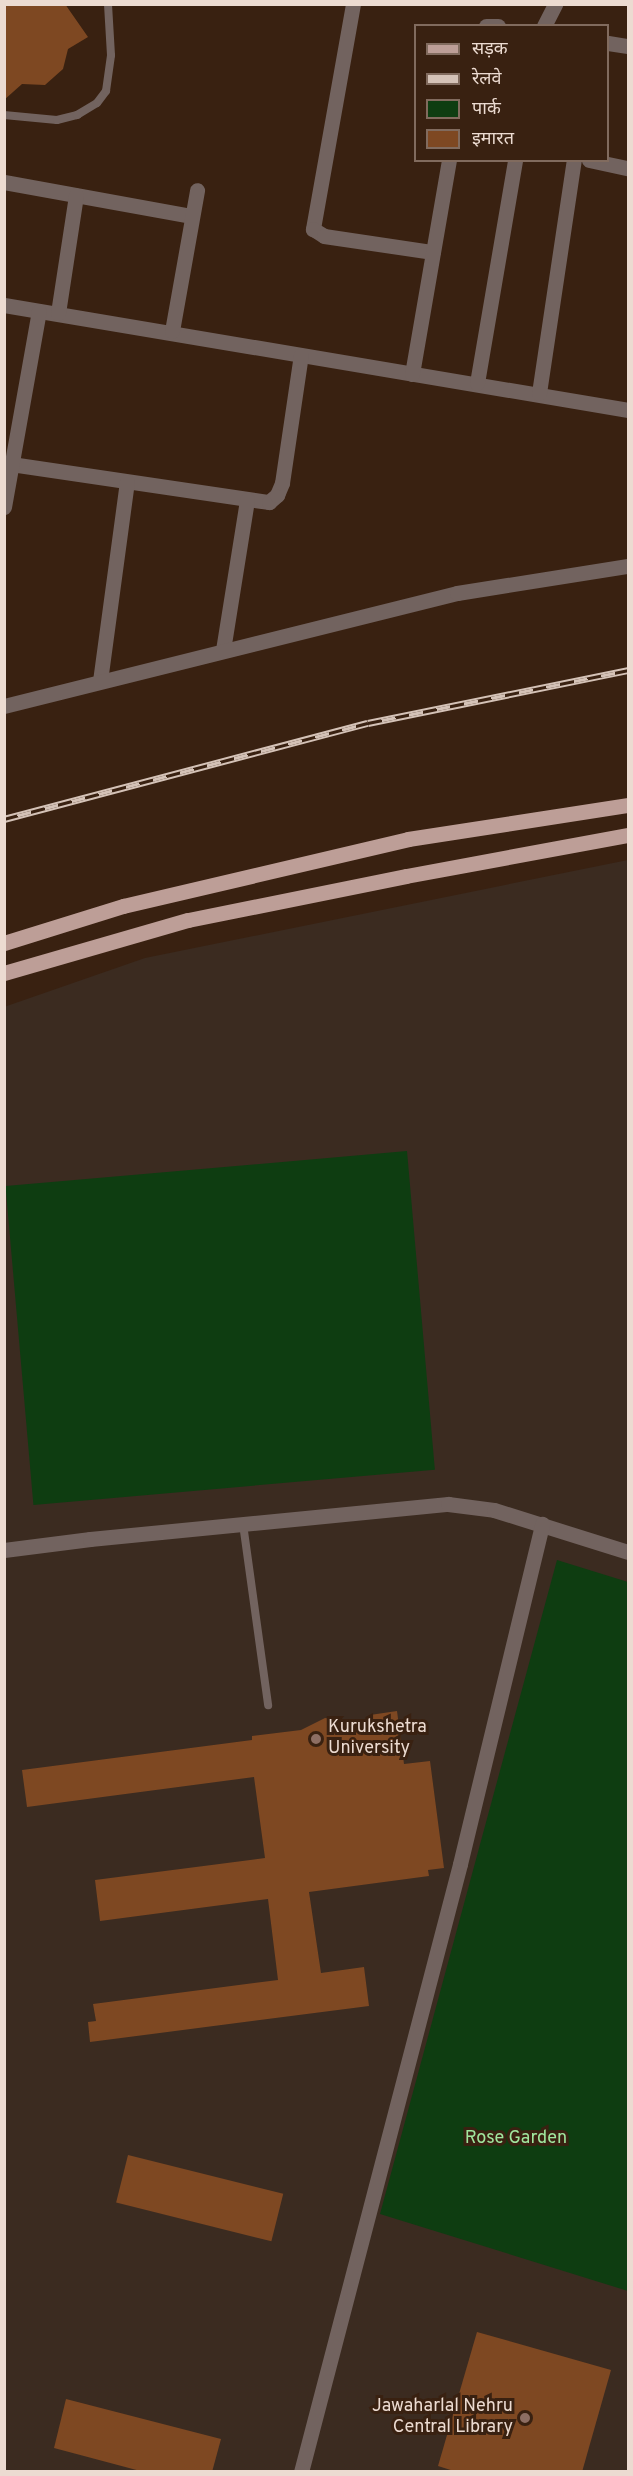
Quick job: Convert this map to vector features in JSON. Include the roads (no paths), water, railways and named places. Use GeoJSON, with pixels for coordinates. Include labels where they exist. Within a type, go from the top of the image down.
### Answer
{"type":"FeatureCollection","features":[{"type":"Feature","properties":{"kind":"main road"},"geometry":{"type":"LineString","coordinates":[[4,943],[123,906],[408,839],[628,805]]}},
{"type":"Feature","properties":{"kind":"main road"},"geometry":{"type":"LineString","coordinates":[[4,973],[188,920],[406,876],[628,835]]}},
{"type":"Feature","properties":{"kind":"street"},"geometry":{"type":"LineString","coordinates":[[353,4],[313,229],[324,236],[433,252]]}},
{"type":"Feature","properties":{"kind":"street"},"geometry":{"type":"LineString","coordinates":[[545,24],[555,4]]}},
{"type":"Feature","properties":{"kind":"street"},"geometry":{"type":"LineString","coordinates":[[609,43],[628,46]]}},
{"type":"Feature","properties":{"kind":"street"},"geometry":{"type":"LineString","coordinates":[[412,374],[449,162]]}},
{"type":"Feature","properties":{"kind":"street"},"geometry":{"type":"LineString","coordinates":[[477,383],[515,162]]}},
{"type":"Feature","properties":{"kind":"street"},"geometry":{"type":"LineString","coordinates":[[539,393],[574,162]]}},
{"type":"Feature","properties":{"kind":"street"},"geometry":{"type":"LineString","coordinates":[[599,162],[628,168]]}},
{"type":"Feature","properties":{"kind":"street"},"geometry":{"type":"LineString","coordinates":[[4,182],[192,216]]}},
{"type":"Feature","properties":{"kind":"street"},"geometry":{"type":"LineString","coordinates":[[172,331],[197,190]]}},
{"type":"Feature","properties":{"kind":"street"},"geometry":{"type":"LineString","coordinates":[[58,313],[76,195]]}},
{"type":"Feature","properties":{"kind":"street"},"geometry":{"type":"LineString","coordinates":[[4,305],[172,331],[628,410]]}},
{"type":"Feature","properties":{"kind":"street"},"geometry":{"type":"LineString","coordinates":[[4,507],[39,310]]}},
{"type":"Feature","properties":{"kind":"street"},"geometry":{"type":"LineString","coordinates":[[11,464],[247,500],[269,501],[277,495],[282,483],[301,355]]}},
{"type":"Feature","properties":{"kind":"street"},"geometry":{"type":"LineString","coordinates":[[100,681],[128,482]]}},
{"type":"Feature","properties":{"kind":"street"},"geometry":{"type":"LineString","coordinates":[[223,650],[247,500]]}},
{"type":"Feature","properties":{"kind":"street"},"geometry":{"type":"LineString","coordinates":[[4,706],[457,593],[628,566]]}},
{"type":"Feature","properties":{"kind":"street"},"geometry":{"type":"LineString","coordinates":[[4,1550],[448,1504],[494,1510],[628,1551]]}},
{"type":"Feature","properties":{"kind":"street"},"geometry":{"type":"LineString","coordinates":[[301,2472],[460,1864],[542,1524]]}},
{"type":"Feature","properties":{"kind":"lane"},"geometry":{"type":"LineString","coordinates":[[4,115],[57,120],[77,115],[97,103],[106,91],[111,55],[108,4]]}},
{"type":"Feature","properties":{"kind":"lane"},"geometry":{"type":"LineString","coordinates":[[243,1524],[268,1705]]}},
{"type":"Feature","properties":{"kind":"railway"},"geometry":{"type":"LineString","coordinates":[[4,819],[368,723],[628,670]]}},
{"type":"Feature","properties":{"kind":"place","name":"Kurukshetra University"},"geometry":{"type":"Point","coordinates":[316,1739]}},
{"type":"Feature","properties":{"kind":"place","name":"Jawaharlal Nehru Central Library"},"geometry":{"type":"Point","coordinates":[525,2418]}},
{"type":"Feature","properties":{"kind":"park label","name":"Rose Garden"},"geometry":{"type":"Point","coordinates":[516,2139]}}]}
